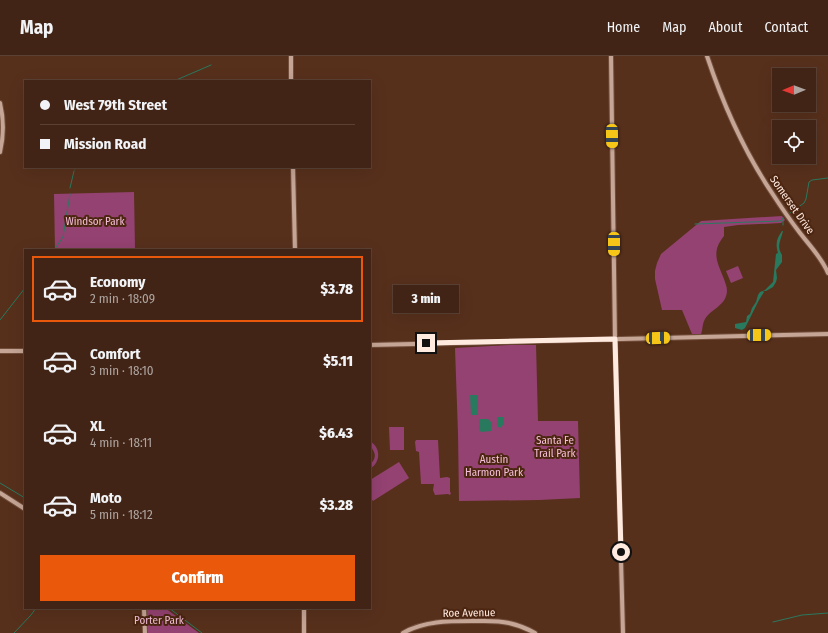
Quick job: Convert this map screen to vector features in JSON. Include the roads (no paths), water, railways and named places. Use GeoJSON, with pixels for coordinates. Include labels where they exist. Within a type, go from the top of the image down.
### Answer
{"type":"FeatureCollection","features":[{"type":"Feature","properties":{"kind":"street"},"geometry":{"type":"LineString","coordinates":[[291,56],[291,80]]}},
{"type":"Feature","properties":{"kind":"street"},"geometry":{"type":"LineString","coordinates":[[611,56],[615,339],[623,633]]}},
{"type":"Feature","properties":{"kind":"street","name":"Somerset Drive"},"geometry":{"type":"LineString","coordinates":[[707,56],[731,117],[752,160],[771,192],[796,228],[822,261],[828,273]]}},
{"type":"Feature","properties":{"kind":"street"},"geometry":{"type":"LineString","coordinates":[[0,103],[4,126],[0,152]]}},
{"type":"Feature","properties":{"kind":"street"},"geometry":{"type":"LineString","coordinates":[[293,168],[294,249]]}},
{"type":"Feature","properties":{"kind":"street"},"geometry":{"type":"LineString","coordinates":[[371,344],[828,334]]}},
{"type":"Feature","properties":{"kind":"street"},"geometry":{"type":"LineString","coordinates":[[0,351],[24,351]]}},
{"type":"Feature","properties":{"kind":"street"},"geometry":{"type":"LineString","coordinates":[[0,493],[24,507]]}},
{"type":"Feature","properties":{"kind":"street"},"geometry":{"type":"LineString","coordinates":[[144,609],[145,633]]}},
{"type":"Feature","properties":{"kind":"street"},"geometry":{"type":"LineString","coordinates":[[304,609],[304,633]]}},
{"type":"Feature","properties":{"kind":"street","name":"Roe Avenue"},"geometry":{"type":"LineString","coordinates":[[403,633],[431,623],[452,621],[497,621],[521,626],[535,633]]}},
{"type":"Feature","properties":{"kind":"waterway"},"geometry":{"type":"LineString","coordinates":[[176,80],[211,65]]}},
{"type":"Feature","properties":{"kind":"waterway"},"geometry":{"type":"LineString","coordinates":[[70,188],[74,171]]}},
{"type":"Feature","properties":{"kind":"waterway"},"geometry":{"type":"LineString","coordinates":[[790,213],[804,203],[809,182],[812,180],[828,178]]}},
{"type":"Feature","properties":{"kind":"waterway"},"geometry":{"type":"LineString","coordinates":[[55,249],[63,237],[70,194]]}},
{"type":"Feature","properties":{"kind":"waterway"},"geometry":{"type":"LineString","coordinates":[[783,218],[783,225]]}},
{"type":"Feature","properties":{"kind":"waterway"},"geometry":{"type":"LineString","coordinates":[[695,224],[780,221],[783,218]]}},
{"type":"Feature","properties":{"kind":"waterway"},"geometry":{"type":"LineString","coordinates":[[0,320],[24,289]]}},
{"type":"Feature","properties":{"kind":"waterway"},"geometry":{"type":"LineString","coordinates":[[0,483],[24,497]]}},
{"type":"Feature","properties":{"kind":"waterway"},"geometry":{"type":"LineString","coordinates":[[14,633],[35,609]]}},
{"type":"Feature","properties":{"kind":"waterway"},"geometry":{"type":"LineString","coordinates":[[170,609],[202,633]]}},
{"type":"Feature","properties":{"kind":"waterway"},"geometry":{"type":"LineString","coordinates":[[773,622],[802,615],[828,613]]}},
{"type":"Feature","properties":{"kind":"park label","name":"Windsor Park"},"geometry":{"type":"Point","coordinates":[95,221]}},
{"type":"Feature","properties":{"kind":"park label","name":"Santa Fe Trail Park"},"geometry":{"type":"Point","coordinates":[555,446]}},
{"type":"Feature","properties":{"kind":"park label","name":"Austin Harmon Park"},"geometry":{"type":"Point","coordinates":[494,465]}},
{"type":"Feature","properties":{"kind":"park label","name":"Porter Park"},"geometry":{"type":"Point","coordinates":[159,620]}}]}
